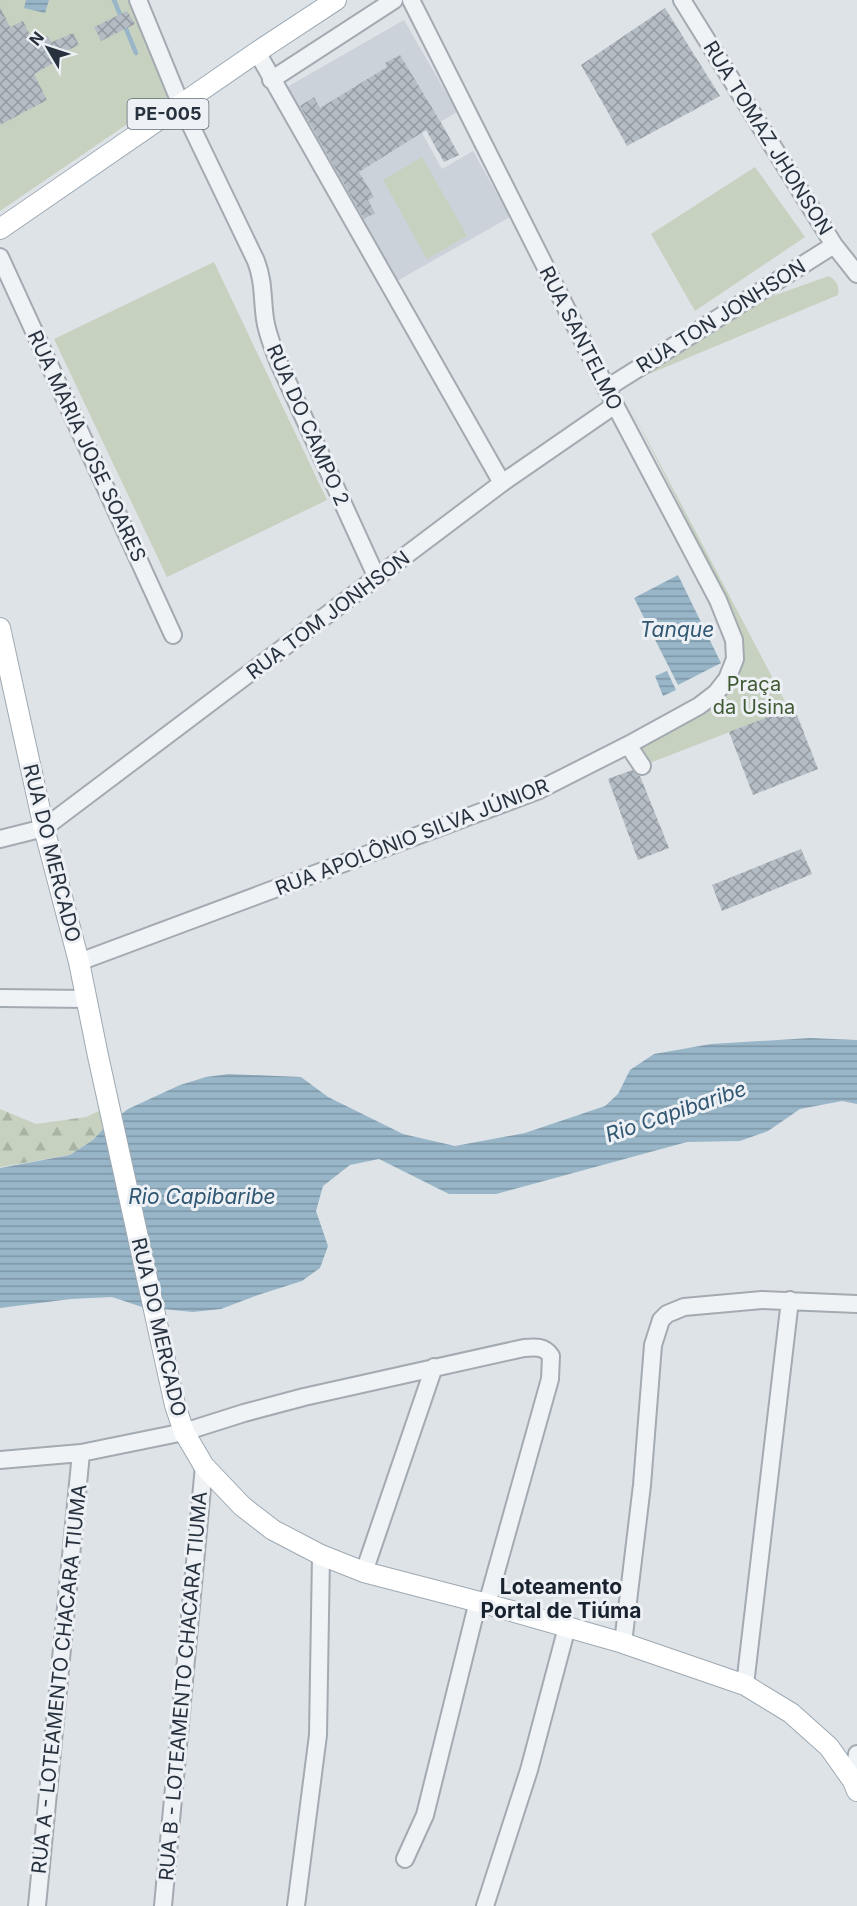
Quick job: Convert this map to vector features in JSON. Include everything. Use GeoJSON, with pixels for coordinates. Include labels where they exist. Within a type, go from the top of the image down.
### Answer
{"type":"FeatureCollection","features":[{"type":"Feature","properties":{"kind":"main road","name":"PE-005"},"geometry":{"type":"LineString","coordinates":[[0,229],[336,0]]}},
{"type":"Feature","properties":{"kind":"main road","name":"RUA DO MERCADO"},"geometry":{"type":"LineString","coordinates":[[0,628],[44,828],[79,962],[175,1405],[184,1432],[204,1466],[242,1506],[273,1530],[321,1555],[364,1572],[482,1602],[623,1643],[745,1685],[791,1713],[829,1747],[855,1786]]}},
{"type":"Feature","properties":{"kind":"street","name":"RUA DO CAMPO 2"},"geometry":{"type":"LineString","coordinates":[[138,0],[181,105],[256,261],[263,286],[268,335],[377,578]]}},
{"type":"Feature","properties":{"kind":"street"},"geometry":{"type":"LineString","coordinates":[[271,80],[394,0]]}},
{"type":"Feature","properties":{"kind":"street","name":"RUA SANTELMO"},"geometry":{"type":"LineString","coordinates":[[411,0],[615,405],[718,600],[734,640],[735,659],[727,679]]}},
{"type":"Feature","properties":{"kind":"street","name":"RUA TOMAZ JHONSON"},"geometry":{"type":"LineString","coordinates":[[682,0],[834,245],[857,274]]}},
{"type":"Feature","properties":{"kind":"street"},"geometry":{"type":"LineString","coordinates":[[257,52],[502,483]]}},
{"type":"Feature","properties":{"kind":"street","name":"RUA TON JONHSON"},"geometry":{"type":"LineString","coordinates":[[607,388],[834,245]]}},
{"type":"Feature","properties":{"kind":"street","name":"RUA MARIA JOSE SOARES"},"geometry":{"type":"LineString","coordinates":[[0,256],[173,635]]}},
{"type":"Feature","properties":{"kind":"street","name":"RUA TOM JONHSON"},"geometry":{"type":"LineString","coordinates":[[44,828],[502,483],[615,405]]}},
{"type":"Feature","properties":{"kind":"street","name":"RUA APOLÔNIO SILVA JÚNIOR"},"geometry":{"type":"LineString","coordinates":[[79,962],[537,791],[699,706],[716,693],[727,679]]}},
{"type":"Feature","properties":{"kind":"street"},"geometry":{"type":"LineString","coordinates":[[628,745],[642,766]]}},
{"type":"Feature","properties":{"kind":"street"},"geometry":{"type":"LineString","coordinates":[[0,838],[44,828]]}},
{"type":"Feature","properties":{"kind":"street"},"geometry":{"type":"LineString","coordinates":[[0,998],[87,999]]}},
{"type":"Feature","properties":{"kind":"street"},"geometry":{"type":"LineString","coordinates":[[623,1643],[642,1485],[653,1345],[661,1320],[674,1310],[684,1307],[762,1300],[857,1304]]}},
{"type":"Feature","properties":{"kind":"street"},"geometry":{"type":"LineString","coordinates":[[745,1685],[790,1300]]}},
{"type":"Feature","properties":{"kind":"street"},"geometry":{"type":"LineString","coordinates":[[0,1460],[81,1453],[184,1432],[264,1407],[434,1367],[524,1348],[544,1349],[551,1356],[550,1379],[482,1602],[425,1815],[405,1859]]}},
{"type":"Feature","properties":{"kind":"street"},"geometry":{"type":"LineString","coordinates":[[364,1572],[434,1367]]}},
{"type":"Feature","properties":{"kind":"street","name":"RUA A - LOTEAMENTO CHACARA TIUMA"},"geometry":{"type":"LineString","coordinates":[[37,1906],[81,1453]]}},
{"type":"Feature","properties":{"kind":"street","name":"RUA B - LOTEAMENTO CHACARA TIUMA"},"geometry":{"type":"LineString","coordinates":[[163,1906],[204,1466]]}},
{"type":"Feature","properties":{"kind":"street"},"geometry":{"type":"LineString","coordinates":[[296,1906],[318,1736],[321,1555]]}},
{"type":"Feature","properties":{"kind":"street"},"geometry":{"type":"LineString","coordinates":[[485,1906],[529,1770],[567,1626]]}},
{"type":"Feature","properties":{"kind":"street"},"geometry":{"type":"LineString","coordinates":[[855,1786],[857,1754]]}},
{"type":"Feature","properties":{"kind":"shaded area"},"geometry":{"type":"Polygon","coordinates":[[[404,20],[457,112],[422,133],[442,169],[473,151],[510,217],[390,285],[280,91],[404,20]]]}},
{"type":"Feature","properties":{"kind":"green space"},"geometry":{"type":"Polygon","coordinates":[[[0,0],[128,0],[173,93],[0,211],[0,0]]]}},
{"type":"Feature","properties":{"kind":"green space"},"geometry":{"type":"Polygon","coordinates":[[[422,157],[467,236],[427,259],[383,180],[422,157]]]}},
{"type":"Feature","properties":{"kind":"green space"},"geometry":{"type":"Polygon","coordinates":[[[755,167],[805,237],[695,311],[651,234],[755,167]]]}},
{"type":"Feature","properties":{"kind":"green space"},"geometry":{"type":"Polygon","coordinates":[[[214,262],[327,500],[167,577],[54,339],[214,262]]]}},
{"type":"Feature","properties":{"kind":"green space"},"geometry":{"type":"Polygon","coordinates":[[[829,276],[837,284],[838,295],[637,379],[753,303],[829,276]]]}},
{"type":"Feature","properties":{"kind":"green space","name":"Praça da Usina"},"geometry":{"type":"Polygon","coordinates":[[[628,403],[789,709],[642,766],[642,748],[651,738],[742,663],[741,632],[733,611],[628,403]]]}},
{"type":"Feature","properties":{"kind":"green space"},"geometry":{"type":"Polygon","coordinates":[[[0,1109],[36,1124],[86,1117],[99,1111],[105,1127],[93,1140],[70,1155],[0,1167],[0,1109]]]}},
{"type":"Feature","properties":{"kind":"water"},"geometry":{"type":"Polygon","coordinates":[[[26,0],[49,0],[45,13],[24,8],[26,0]]]}},
{"type":"Feature","properties":{"kind":"water","name":"Tanque"},"geometry":{"type":"Polygon","coordinates":[[[678,575],[721,663],[678,685],[634,598],[678,575]]]}},
{"type":"Feature","properties":{"kind":"water"},"geometry":{"type":"Polygon","coordinates":[[[667,671],[676,690],[663,696],[655,676],[667,671]]]}},
{"type":"Feature","properties":{"kind":"water","name":"Rio Capibaribe"},"geometry":{"type":"Polygon","coordinates":[[[810,1038],[857,1040],[857,1104],[842,1101],[800,1109],[768,1131],[740,1141],[687,1142],[496,1194],[449,1194],[379,1159],[350,1165],[323,1186],[316,1211],[328,1246],[320,1268],[302,1281],[221,1309],[193,1312],[142,1307],[112,1297],[71,1299],[0,1308],[0,1168],[70,1155],[93,1140],[128,1109],[180,1085],[206,1077],[229,1074],[301,1077],[328,1097],[403,1134],[455,1146],[525,1133],[605,1106],[618,1094],[630,1070],[654,1054],[711,1044],[810,1038]]]}},
{"type":"Feature","properties":{"kind":"building"},"geometry":{"type":"Polygon","coordinates":[[[0,7],[10,27],[23,21],[34,43],[47,36],[52,42],[73,33],[79,45],[58,55],[59,60],[34,74],[47,100],[0,125],[0,7]]]}},
{"type":"Feature","properties":{"kind":"building"},"geometry":{"type":"Polygon","coordinates":[[[665,8],[720,96],[627,146],[581,65],[665,8]]]}},
{"type":"Feature","properties":{"kind":"building"},"geometry":{"type":"Polygon","coordinates":[[[127,11],[135,24],[101,41],[94,27],[127,11]]]}},
{"type":"Feature","properties":{"kind":"building"},"geometry":{"type":"Polygon","coordinates":[[[400,55],[459,155],[444,162],[426,130],[359,172],[374,197],[368,200],[375,213],[364,219],[300,106],[314,97],[320,108],[387,67],[385,63],[400,55]]]}},
{"type":"Feature","properties":{"kind":"building"},"geometry":{"type":"Polygon","coordinates":[[[794,707],[818,769],[753,795],[729,732],[794,707]]]}},
{"type":"Feature","properties":{"kind":"building"},"geometry":{"type":"Polygon","coordinates":[[[632,770],[640,776],[669,848],[638,860],[608,779],[632,770]]]}},
{"type":"Feature","properties":{"kind":"building"},"geometry":{"type":"Polygon","coordinates":[[[801,849],[812,874],[722,911],[712,885],[801,849]]]}},
{"type":"Feature","properties":{"kind":"waterway"},"geometry":{"type":"LineString","coordinates":[[114,0],[136,53]]}},
{"type":"Feature","properties":{"kind":"district","name":"Loteamento Portal de Tiúma"},"geometry":{"type":"Point","coordinates":[561,1599]}}]}
